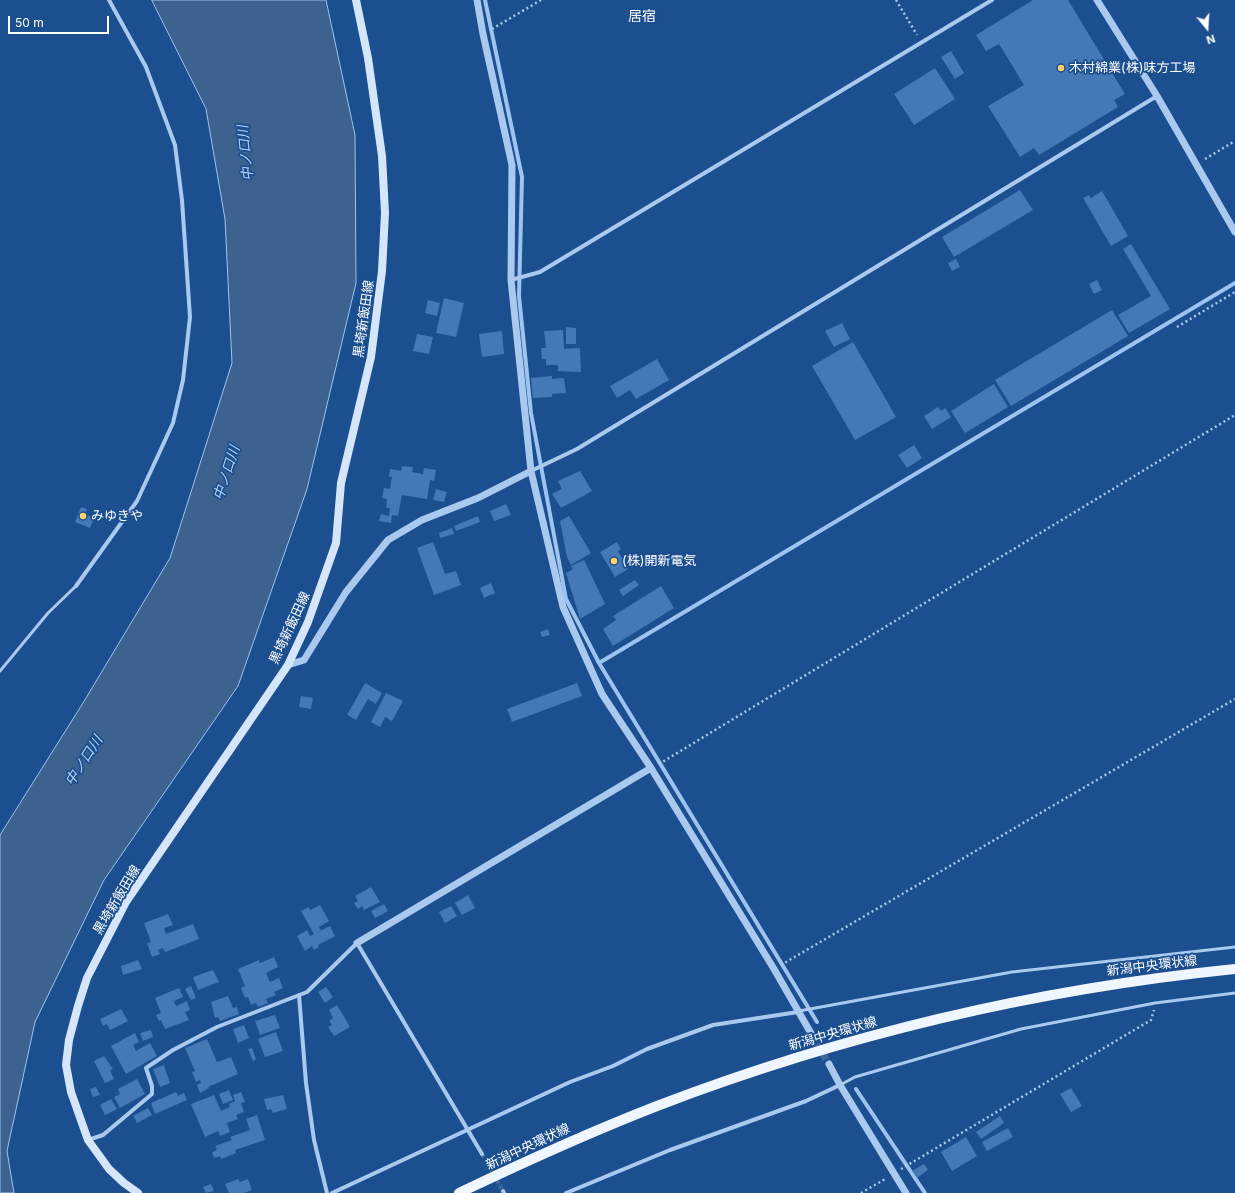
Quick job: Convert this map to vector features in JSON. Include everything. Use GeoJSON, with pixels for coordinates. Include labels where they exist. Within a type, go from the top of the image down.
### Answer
{"type":"FeatureCollection","features":[{"type":"Feature","properties":{"kind":"main road","name":"黒埼新飯田線"},"geometry":{"type":"LineString","coordinates":[[138,1193],[124,1183],[109,1169],[88,1140],[71,1092],[66,1065],[69,1040],[87,978],[126,902],[288,665],[308,622],[336,543],[341,483],[371,357],[382,271],[385,213],[382,156],[368,58],[356,0]]}},
{"type":"Feature","properties":{"kind":"main road","name":"新潟中央環状線"},"geometry":{"type":"LineString","coordinates":[[459,1193],[604,1127],[721,1083],[801,1056],[895,1029],[1034,998],[1108,985],[1235,969]]}},
{"type":"Feature","properties":{"kind":"street"},"geometry":{"type":"LineString","coordinates":[[76,586],[137,502],[173,423],[183,380],[190,317],[183,208],[175,145],[146,67],[109,0]]}},
{"type":"Feature","properties":{"kind":"street"},"geometry":{"type":"LineString","coordinates":[[477,0],[512,165],[510,280],[531,471],[563,607],[602,694],[651,768],[774,969],[812,1035]]}},
{"type":"Feature","properties":{"kind":"street"},"geometry":{"type":"LineString","coordinates":[[510,280],[540,272],[992,0]]}},
{"type":"Feature","properties":{"kind":"street"},"geometry":{"type":"LineString","coordinates":[[1097,0],[1157,96],[1235,232]]}},
{"type":"Feature","properties":{"kind":"street"},"geometry":{"type":"LineString","coordinates":[[288,665],[304,660],[346,592],[388,540],[422,520],[478,498],[576,449],[1157,96]]}},
{"type":"Feature","properties":{"kind":"street"},"geometry":{"type":"LineString","coordinates":[[88,1140],[103,1135],[152,1094],[152,1086],[146,1068],[150,1065],[173,1050],[217,1026],[307,992],[357,943],[651,768]]}},
{"type":"Feature","properties":{"kind":"street"},"geometry":{"type":"LineString","coordinates":[[357,943],[482,1154]]}},
{"type":"Feature","properties":{"kind":"street"},"geometry":{"type":"LineString","coordinates":[[299,996],[306,1083],[314,1140],[327,1193]]}},
{"type":"Feature","properties":{"kind":"street"},"geometry":{"type":"LineString","coordinates":[[332,1193],[468,1131],[570,1082],[613,1066],[647,1049],[713,1025],[798,1012]]}},
{"type":"Feature","properties":{"kind":"street"},"geometry":{"type":"LineString","coordinates":[[830,1064],[840,1085],[906,1193]]}},
{"type":"Feature","properties":{"kind":"street"},"geometry":{"type":"LineString","coordinates":[[566,1193],[670,1150],[806,1101],[840,1085]]}},
{"type":"Feature","properties":{"kind":"lane"},"geometry":{"type":"LineString","coordinates":[[0,670],[48,613],[76,586]]}},
{"type":"Feature","properties":{"kind":"lane"},"geometry":{"type":"LineString","coordinates":[[798,1012],[1012,972],[1235,947]]}},
{"type":"Feature","properties":{"kind":"lane"},"geometry":{"type":"LineString","coordinates":[[840,1085],[855,1077],[1021,1029],[1156,1003],[1235,993]]}},
{"type":"Feature","properties":{"kind":"path"},"geometry":{"type":"LineString","coordinates":[[483,34],[540,0]]}},
{"type":"Feature","properties":{"kind":"path"},"geometry":{"type":"LineString","coordinates":[[896,0],[922,42]]}},
{"type":"Feature","properties":{"kind":"path"},"geometry":{"type":"LineString","coordinates":[[1196,164],[1235,141]]}},
{"type":"Feature","properties":{"kind":"path"},"geometry":{"type":"LineString","coordinates":[[1177,327],[1235,292]]}},
{"type":"Feature","properties":{"kind":"path"},"geometry":{"type":"LineString","coordinates":[[651,768],[1235,415]]}},
{"type":"Feature","properties":{"kind":"path"},"geometry":{"type":"LineString","coordinates":[[774,969],[1235,699]]}},
{"type":"Feature","properties":{"kind":"path"},"geometry":{"type":"LineString","coordinates":[[861,1193],[1151,1020],[1156,1003]]}},
{"type":"Feature","properties":{"kind":"water","name":"中ノ口川"},"geometry":{"type":"Polygon","coordinates":[[[152,0],[326,0],[355,135],[356,283],[307,489],[238,686],[104,880],[35,1022],[7,1151],[14,1193],[0,1193],[0,835],[83,703],[170,558],[232,363],[225,219],[206,109],[152,0]]]}},
{"type":"Feature","properties":{"kind":"building","name":"木村綿業(株)味方工場"},"geometry":{"type":"Polygon","coordinates":[[[1033,0],[1068,0],[1125,94],[1114,100],[1118,107],[1039,155],[1034,148],[1020,157],[988,106],[1024,85],[999,44],[986,51],[976,35],[1033,0]]]}},
{"type":"Feature","properties":{"kind":"building"},"geometry":{"type":"Polygon","coordinates":[[[951,51],[964,73],[955,79],[941,57],[951,51]]]}},
{"type":"Feature","properties":{"kind":"building"},"geometry":{"type":"Polygon","coordinates":[[[935,68],[955,99],[914,125],[894,94],[935,68]]]}},
{"type":"Feature","properties":{"kind":"building"},"geometry":{"type":"Polygon","coordinates":[[[1020,190],[1033,210],[954,257],[942,237],[1020,190]]]}},
{"type":"Feature","properties":{"kind":"building"},"geometry":{"type":"Polygon","coordinates":[[[1102,191],[1128,236],[1111,246],[1083,198],[1089,195],[1091,198],[1102,191]]]}},
{"type":"Feature","properties":{"kind":"building"},"geometry":{"type":"Polygon","coordinates":[[[1131,244],[1170,309],[1129,333],[1118,315],[1151,296],[1123,249],[1131,244]]]}},
{"type":"Feature","properties":{"kind":"building"},"geometry":{"type":"Polygon","coordinates":[[[956,259],[960,267],[952,271],[948,263],[956,259]]]}},
{"type":"Feature","properties":{"kind":"building"},"geometry":{"type":"Polygon","coordinates":[[[1097,280],[1102,290],[1094,294],[1089,284],[1097,280]]]}},
{"type":"Feature","properties":{"kind":"building"},"geometry":{"type":"Polygon","coordinates":[[[444,298],[464,303],[456,337],[436,333],[444,298]]]}},
{"type":"Feature","properties":{"kind":"building"},"geometry":{"type":"Polygon","coordinates":[[[428,300],[440,303],[437,316],[425,313],[428,300]]]}},
{"type":"Feature","properties":{"kind":"building"},"geometry":{"type":"Polygon","coordinates":[[[1112,310],[1128,336],[1011,406],[995,380],[1112,310]]]}},
{"type":"Feature","properties":{"kind":"building"},"geometry":{"type":"Polygon","coordinates":[[[842,323],[850,339],[834,347],[825,331],[842,323]]]}},
{"type":"Feature","properties":{"kind":"building"},"geometry":{"type":"Polygon","coordinates":[[[566,327],[576,328],[576,344],[566,344],[566,327]]]}},
{"type":"Feature","properties":{"kind":"building"},"geometry":{"type":"Polygon","coordinates":[[[563,330],[564,349],[580,348],[581,372],[558,371],[558,365],[546,365],[546,359],[542,359],[541,348],[546,348],[544,331],[563,330]]]}},
{"type":"Feature","properties":{"kind":"building"},"geometry":{"type":"Polygon","coordinates":[[[502,331],[504,354],[482,357],[479,334],[502,331]]]}},
{"type":"Feature","properties":{"kind":"building"},"geometry":{"type":"Polygon","coordinates":[[[417,334],[433,337],[429,354],[413,351],[417,334]]]}},
{"type":"Feature","properties":{"kind":"building"},"geometry":{"type":"Polygon","coordinates":[[[853,342],[896,417],[855,440],[812,366],[853,342]]]}},
{"type":"Feature","properties":{"kind":"building"},"geometry":{"type":"Polygon","coordinates":[[[657,359],[669,380],[636,399],[630,390],[617,398],[610,386],[657,359]]]}},
{"type":"Feature","properties":{"kind":"building"},"geometry":{"type":"Polygon","coordinates":[[[552,376],[552,379],[564,378],[566,393],[552,394],[552,397],[533,398],[531,378],[552,376]]]}},
{"type":"Feature","properties":{"kind":"building"},"geometry":{"type":"Polygon","coordinates":[[[994,384],[1008,407],[965,433],[951,411],[994,384]]]}},
{"type":"Feature","properties":{"kind":"building"},"geometry":{"type":"Polygon","coordinates":[[[938,407],[941,411],[945,408],[951,417],[932,429],[924,416],[938,407]]]}},
{"type":"Feature","properties":{"kind":"building"},"geometry":{"type":"Polygon","coordinates":[[[914,445],[922,458],[907,468],[898,455],[914,445]]]}},
{"type":"Feature","properties":{"kind":"building"},"geometry":{"type":"Polygon","coordinates":[[[402,466],[413,467],[412,472],[423,474],[424,468],[436,470],[434,481],[430,480],[427,499],[402,495],[398,516],[392,515],[391,523],[379,521],[381,514],[389,516],[390,508],[386,508],[387,499],[382,498],[384,488],[390,489],[392,477],[389,477],[390,469],[401,471],[402,466]]]}},
{"type":"Feature","properties":{"kind":"building"},"geometry":{"type":"Polygon","coordinates":[[[580,471],[592,491],[561,508],[552,494],[562,489],[558,481],[580,471]]]}},
{"type":"Feature","properties":{"kind":"building"},"geometry":{"type":"Polygon","coordinates":[[[436,489],[447,492],[444,502],[433,500],[436,489]]]}},
{"type":"Feature","properties":{"kind":"building"},"geometry":{"type":"Polygon","coordinates":[[[506,504],[511,515],[494,521],[490,511],[506,504]]]}},
{"type":"Feature","properties":{"kind":"building","name":"みゆきや"},"geometry":{"type":"Polygon","coordinates":[[[81,507],[87,509],[85,514],[94,518],[90,528],[75,522],[81,507]]]}},
{"type":"Feature","properties":{"kind":"building"},"geometry":{"type":"Polygon","coordinates":[[[478,516],[480,522],[456,531],[454,526],[478,516]]]}},
{"type":"Feature","properties":{"kind":"building"},"geometry":{"type":"Polygon","coordinates":[[[569,516],[591,553],[571,565],[567,557],[560,521],[569,516]]]}},
{"type":"Feature","properties":{"kind":"building"},"geometry":{"type":"Polygon","coordinates":[[[452,528],[454,534],[440,538],[439,533],[452,528]]]}},
{"type":"Feature","properties":{"kind":"building"},"geometry":{"type":"Polygon","coordinates":[[[433,542],[445,574],[456,571],[461,585],[434,595],[417,548],[433,542]]]}},
{"type":"Feature","properties":{"kind":"building","name":"(株)開新電気"},"geometry":{"type":"Polygon","coordinates":[[[617,542],[621,549],[618,551],[628,569],[615,577],[600,552],[617,542]]]}},
{"type":"Feature","properties":{"kind":"building"},"geometry":{"type":"Polygon","coordinates":[[[584,560],[605,604],[580,619],[566,573],[573,569],[571,566],[584,560]]]}},
{"type":"Feature","properties":{"kind":"building"},"geometry":{"type":"Polygon","coordinates":[[[635,580],[639,585],[623,596],[619,590],[635,580]]]}},
{"type":"Feature","properties":{"kind":"building"},"geometry":{"type":"Polygon","coordinates":[[[491,583],[495,593],[484,598],[480,588],[491,583]]]}},
{"type":"Feature","properties":{"kind":"building"},"geometry":{"type":"Polygon","coordinates":[[[661,586],[674,608],[613,646],[603,629],[616,620],[613,616],[661,586]]]}},
{"type":"Feature","properties":{"kind":"building"},"geometry":{"type":"Polygon","coordinates":[[[548,629],[550,635],[542,637],[540,632],[548,629]]]}},
{"type":"Feature","properties":{"kind":"building"},"geometry":{"type":"Polygon","coordinates":[[[365,683],[382,693],[376,704],[368,699],[356,720],[347,715],[365,683]]]}},
{"type":"Feature","properties":{"kind":"building"},"geometry":{"type":"Polygon","coordinates":[[[577,683],[582,696],[512,722],[507,709],[577,683]]]}},
{"type":"Feature","properties":{"kind":"building"},"geometry":{"type":"Polygon","coordinates":[[[386,693],[403,701],[392,721],[385,717],[380,727],[371,722],[386,693]]]}},
{"type":"Feature","properties":{"kind":"building"},"geometry":{"type":"Polygon","coordinates":[[[301,696],[313,698],[311,709],[299,707],[301,696]]]}},
{"type":"Feature","properties":{"kind":"building"},"geometry":{"type":"Polygon","coordinates":[[[371,887],[380,902],[364,910],[362,906],[358,909],[354,903],[358,901],[355,896],[371,887]]]}},
{"type":"Feature","properties":{"kind":"building"},"geometry":{"type":"Polygon","coordinates":[[[468,895],[475,908],[462,915],[455,903],[468,895]]]}},
{"type":"Feature","properties":{"kind":"building"},"geometry":{"type":"Polygon","coordinates":[[[384,904],[388,911],[375,918],[371,911],[384,904]]]}},
{"type":"Feature","properties":{"kind":"building"},"geometry":{"type":"Polygon","coordinates":[[[320,905],[329,921],[319,927],[321,930],[314,934],[301,911],[309,907],[310,910],[320,905]]]}},
{"type":"Feature","properties":{"kind":"building"},"geometry":{"type":"Polygon","coordinates":[[[451,906],[457,916],[445,923],[439,912],[451,906]]]}},
{"type":"Feature","properties":{"kind":"building"},"geometry":{"type":"Polygon","coordinates":[[[168,914],[173,925],[164,928],[166,934],[193,924],[199,939],[165,952],[163,948],[158,950],[160,954],[152,957],[147,943],[151,942],[144,923],[168,914]]]}},
{"type":"Feature","properties":{"kind":"building"},"geometry":{"type":"Polygon","coordinates":[[[330,926],[335,936],[318,945],[319,947],[314,950],[312,946],[305,951],[297,936],[307,930],[310,936],[330,926]]]}},
{"type":"Feature","properties":{"kind":"building"},"geometry":{"type":"Polygon","coordinates":[[[274,957],[278,967],[266,973],[270,982],[279,978],[283,988],[274,992],[276,995],[266,999],[268,1003],[258,1007],[256,1003],[251,1005],[248,997],[245,998],[241,988],[245,986],[238,969],[259,960],[260,963],[274,957]]]}},
{"type":"Feature","properties":{"kind":"building"},"geometry":{"type":"Polygon","coordinates":[[[138,960],[142,969],[123,975],[121,966],[138,960]]]}},
{"type":"Feature","properties":{"kind":"building"},"geometry":{"type":"Polygon","coordinates":[[[213,970],[219,982],[198,990],[193,977],[213,970]]]}},
{"type":"Feature","properties":{"kind":"building"},"geometry":{"type":"Polygon","coordinates":[[[191,986],[196,998],[191,1000],[185,989],[191,986]]]}},
{"type":"Feature","properties":{"kind":"building"},"geometry":{"type":"Polygon","coordinates":[[[326,987],[333,997],[325,1003],[318,992],[326,987]]]}},
{"type":"Feature","properties":{"kind":"building"},"geometry":{"type":"Polygon","coordinates":[[[179,988],[183,997],[174,1001],[176,1006],[187,1001],[190,1010],[185,1012],[189,1020],[165,1029],[161,1020],[159,1021],[156,1015],[161,1013],[155,998],[179,988]]]}},
{"type":"Feature","properties":{"kind":"building"},"geometry":{"type":"Polygon","coordinates":[[[228,996],[233,1008],[237,1007],[239,1014],[220,1021],[218,1017],[215,1018],[211,1002],[228,996]]]}},
{"type":"Feature","properties":{"kind":"building"},"geometry":{"type":"Polygon","coordinates":[[[337,1005],[350,1027],[334,1036],[328,1027],[332,1025],[329,1021],[333,1018],[329,1010],[337,1005]]]}},
{"type":"Feature","properties":{"kind":"building"},"geometry":{"type":"Polygon","coordinates":[[[121,1009],[128,1021],[110,1030],[107,1024],[103,1026],[100,1019],[121,1009]]]}},
{"type":"Feature","properties":{"kind":"building"},"geometry":{"type":"Polygon","coordinates":[[[275,1015],[280,1028],[260,1035],[255,1021],[275,1015]]]}},
{"type":"Feature","properties":{"kind":"building"},"geometry":{"type":"Polygon","coordinates":[[[244,1025],[249,1038],[238,1043],[233,1029],[244,1025]]]}},
{"type":"Feature","properties":{"kind":"building"},"geometry":{"type":"Polygon","coordinates":[[[151,1030],[153,1037],[143,1041],[140,1033],[151,1030]]]}},
{"type":"Feature","properties":{"kind":"building"},"geometry":{"type":"Polygon","coordinates":[[[276,1032],[283,1051],[265,1057],[258,1039],[276,1032]]]}},
{"type":"Feature","properties":{"kind":"building"},"geometry":{"type":"Polygon","coordinates":[[[135,1033],[139,1042],[133,1045],[136,1051],[150,1043],[157,1056],[126,1074],[111,1046],[135,1033]]]}},
{"type":"Feature","properties":{"kind":"building"},"geometry":{"type":"Polygon","coordinates":[[[207,1039],[217,1062],[231,1057],[238,1074],[208,1087],[209,1088],[200,1093],[197,1085],[201,1083],[200,1080],[196,1082],[192,1072],[195,1071],[185,1048],[207,1039]]]}},
{"type":"Feature","properties":{"kind":"building"},"geometry":{"type":"Polygon","coordinates":[[[252,1048],[256,1059],[253,1061],[248,1049],[252,1048]]]}},
{"type":"Feature","properties":{"kind":"building"},"geometry":{"type":"Polygon","coordinates":[[[104,1056],[113,1069],[110,1070],[114,1079],[105,1083],[94,1061],[104,1056]]]}},
{"type":"Feature","properties":{"kind":"building"},"geometry":{"type":"Polygon","coordinates":[[[164,1065],[170,1083],[160,1087],[153,1069],[164,1065]]]}},
{"type":"Feature","properties":{"kind":"building"},"geometry":{"type":"Polygon","coordinates":[[[137,1079],[145,1094],[120,1108],[114,1097],[120,1094],[118,1089],[137,1079]]]}},
{"type":"Feature","properties":{"kind":"building"},"geometry":{"type":"Polygon","coordinates":[[[96,1087],[100,1095],[93,1097],[90,1089],[96,1087]]]}},
{"type":"Feature","properties":{"kind":"building"},"geometry":{"type":"Polygon","coordinates":[[[1071,1088],[1082,1106],[1071,1112],[1060,1094],[1071,1088]]]}},
{"type":"Feature","properties":{"kind":"building"},"geometry":{"type":"Polygon","coordinates":[[[229,1090],[233,1100],[223,1104],[219,1094],[229,1090]]]}},
{"type":"Feature","properties":{"kind":"building"},"geometry":{"type":"Polygon","coordinates":[[[176,1092],[178,1096],[184,1093],[187,1100],[155,1114],[151,1103],[176,1092]]]}},
{"type":"Feature","properties":{"kind":"building"},"geometry":{"type":"Polygon","coordinates":[[[241,1092],[245,1102],[241,1103],[244,1112],[236,1115],[238,1119],[227,1123],[230,1132],[220,1136],[218,1131],[205,1137],[191,1104],[214,1095],[221,1111],[230,1107],[229,1104],[235,1101],[233,1095],[241,1092]]]}},
{"type":"Feature","properties":{"kind":"building"},"geometry":{"type":"Polygon","coordinates":[[[283,1095],[287,1109],[273,1113],[271,1109],[267,1110],[264,1099],[283,1095]]]}},
{"type":"Feature","properties":{"kind":"building"},"geometry":{"type":"Polygon","coordinates":[[[111,1099],[117,1109],[105,1115],[100,1105],[111,1099]]]}},
{"type":"Feature","properties":{"kind":"building"},"geometry":{"type":"Polygon","coordinates":[[[148,1108],[152,1115],[137,1123],[133,1116],[148,1108]]]}},
{"type":"Feature","properties":{"kind":"building"},"geometry":{"type":"Polygon","coordinates":[[[257,1115],[265,1140],[235,1150],[236,1153],[221,1159],[220,1156],[214,1158],[212,1152],[217,1150],[215,1146],[232,1140],[230,1137],[250,1130],[246,1119],[257,1115]]]}},
{"type":"Feature","properties":{"kind":"building"},"geometry":{"type":"Polygon","coordinates":[[[1000,1116],[1004,1123],[981,1139],[976,1132],[1000,1116]]]}},
{"type":"Feature","properties":{"kind":"building"},"geometry":{"type":"Polygon","coordinates":[[[1008,1128],[1013,1137],[987,1151],[982,1142],[1008,1128]]]}},
{"type":"Feature","properties":{"kind":"building"},"geometry":{"type":"Polygon","coordinates":[[[966,1137],[977,1156],[952,1171],[941,1152],[966,1137]]]}},
{"type":"Feature","properties":{"kind":"building"},"geometry":{"type":"Polygon","coordinates":[[[924,1164],[928,1170],[917,1178],[912,1171],[924,1164]]]}},
{"type":"Feature","properties":{"kind":"building"},"geometry":{"type":"Polygon","coordinates":[[[238,1179],[240,1182],[248,1179],[252,1190],[244,1193],[229,1193],[225,1184],[238,1179]]]}},
{"type":"Feature","properties":{"kind":"building"},"geometry":{"type":"Polygon","coordinates":[[[211,1184],[214,1191],[206,1193],[203,1187],[211,1184]]]}},
{"type":"Feature","properties":{"kind":"waterway"},"geometry":{"type":"LineString","coordinates":[[485,0],[522,177],[519,296],[531,413],[566,599],[599,663],[817,1022]]}},
{"type":"Feature","properties":{"kind":"waterway"},"geometry":{"type":"LineString","coordinates":[[599,663],[1235,283]]}},
{"type":"Feature","properties":{"kind":"waterway"},"geometry":{"type":"LineString","coordinates":[[856,1089],[925,1193]]}},
{"type":"Feature","properties":{"kind":"tunnel"},"geometry":{"type":"LineString","coordinates":[[812,1035],[829,1064]]}},
{"type":"Feature","properties":{"kind":"tunnel"},"geometry":{"type":"LineString","coordinates":[[482,1154],[503,1191]]}},
{"type":"Feature","properties":{"kind":"place","name":"木村綿業(株)味方工場"},"geometry":{"type":"Point","coordinates":[1061,68]}},
{"type":"Feature","properties":{"kind":"place","name":"みゆきや"},"geometry":{"type":"Point","coordinates":[83,516]}},
{"type":"Feature","properties":{"kind":"place","name":"(株)開新電気"},"geometry":{"type":"Point","coordinates":[614,561]}},
{"type":"Feature","properties":{"kind":"district","name":"居宿"},"geometry":{"type":"Point","coordinates":[642,17]}}]}
